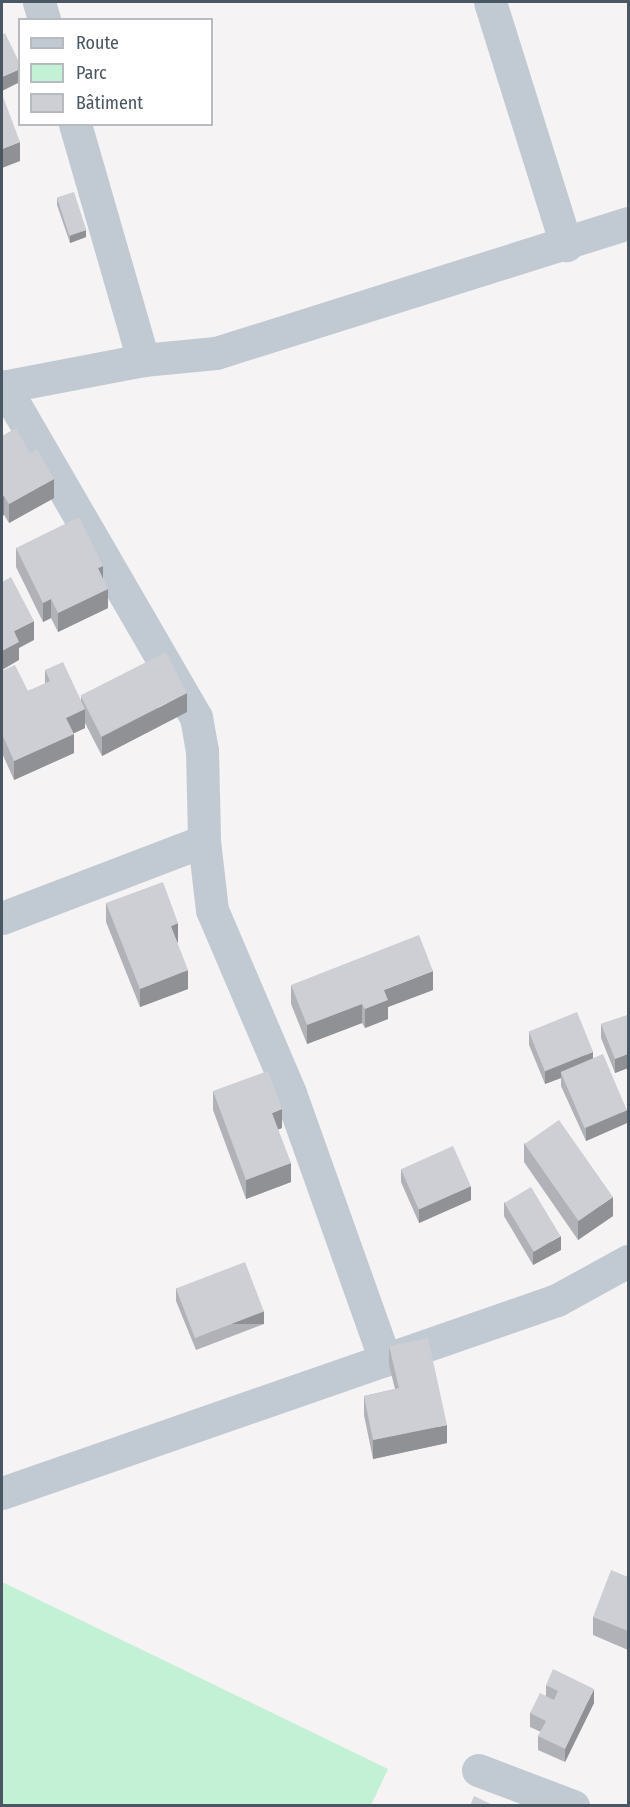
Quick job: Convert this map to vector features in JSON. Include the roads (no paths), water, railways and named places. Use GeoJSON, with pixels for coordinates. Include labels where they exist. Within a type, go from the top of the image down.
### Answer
{"type":"FeatureCollection","features":[{"type":"Feature","properties":{"kind":"street"},"geometry":{"type":"LineString","coordinates":[[39,2],[43,18]]}},
{"type":"Feature","properties":{"kind":"street"},"geometry":{"type":"LineString","coordinates":[[490,2],[566,245]]}},
{"type":"Feature","properties":{"kind":"street"},"geometry":{"type":"LineString","coordinates":[[76,126],[143,360]]}},
{"type":"Feature","properties":{"kind":"street"},"geometry":{"type":"LineString","coordinates":[[385,1360],[290,1093],[212,910],[204,841],[202,750],[196,717],[3,386],[143,360],[216,353],[566,245],[628,223]]}},
{"type":"Feature","properties":{"kind":"street"},"geometry":{"type":"LineString","coordinates":[[2,918],[204,841]]}},
{"type":"Feature","properties":{"kind":"street"},"geometry":{"type":"LineString","coordinates":[[4,1488],[557,1300],[628,1261]]}},
{"type":"Feature","properties":{"kind":"street"},"geometry":{"type":"LineString","coordinates":[[478,1770],[573,1806]]}}]}
